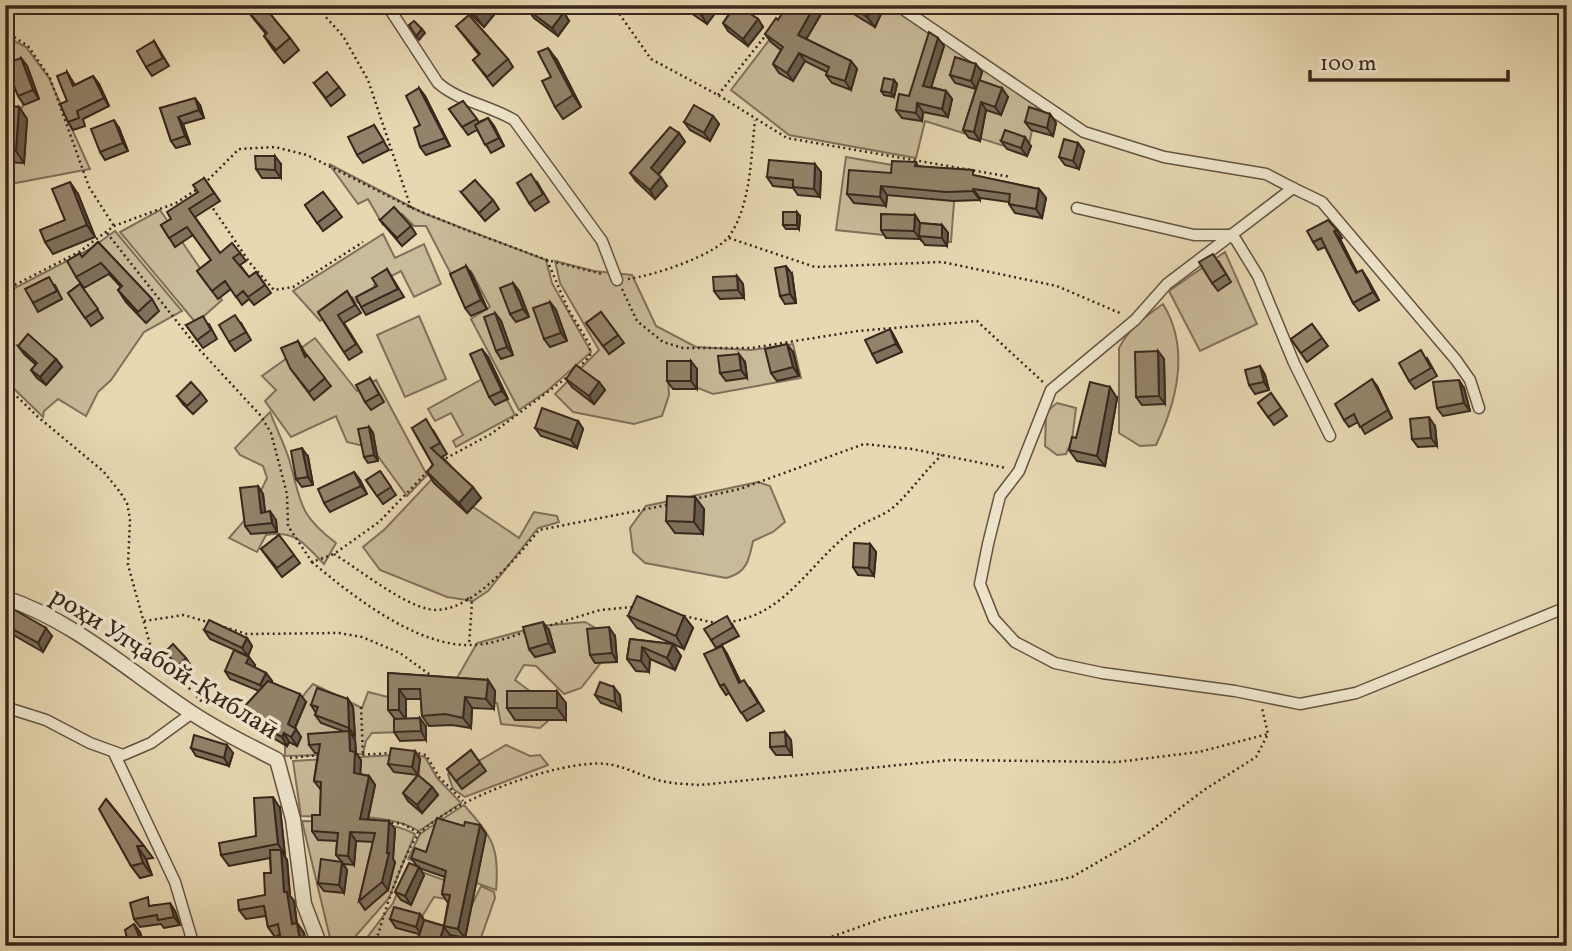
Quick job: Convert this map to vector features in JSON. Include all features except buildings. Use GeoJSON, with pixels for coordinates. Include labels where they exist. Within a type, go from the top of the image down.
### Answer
{"type":"FeatureCollection","features":[{"type":"Feature","properties":{"kind":"street"},"geometry":{"type":"LineString","coordinates":[[387,5],[438,83],[465,100],[498,110],[521,128],[601,241],[617,280]]}},
{"type":"Feature","properties":{"kind":"street"},"geometry":{"type":"LineString","coordinates":[[897,5],[1084,132],[1164,157],[1266,174],[1322,202],[1470,380],[1479,408]]}},
{"type":"Feature","properties":{"kind":"street"},"geometry":{"type":"LineString","coordinates":[[1293,188],[1167,284],[1135,320],[1051,390],[1019,471],[1000,496],[980,584],[994,619],[1015,642],[1055,663],[1102,673],[1300,704],[1356,693],[1567,607]]}},
{"type":"Feature","properties":{"kind":"street"},"geometry":{"type":"LineString","coordinates":[[1077,208],[1194,235],[1230,235],[1236,240],[1258,276],[1294,363],[1330,436]]}},
{"type":"Feature","properties":{"kind":"street","name":"роҳи Улҷабой-Қиблаӣ"},"geometry":{"type":"LineString","coordinates":[[5,598],[38,611],[103,650],[192,713],[277,760],[293,819],[304,904],[320,946]]}},
{"type":"Feature","properties":{"kind":"street"},"geometry":{"type":"LineString","coordinates":[[5,707],[47,720],[123,755],[141,750],[192,713]]}},
{"type":"Feature","properties":{"kind":"street"},"geometry":{"type":"LineString","coordinates":[[114,753],[175,882],[194,946]]}},
{"type":"Feature","properties":{"kind":"path"},"geometry":{"type":"LineString","coordinates":[[315,5],[342,36],[368,80],[412,208]]}},
{"type":"Feature","properties":{"kind":"path"},"geometry":{"type":"LineString","coordinates":[[613,5],[651,59],[718,95],[787,138],[1011,177]]}},
{"type":"Feature","properties":{"kind":"path"},"geometry":{"type":"LineString","coordinates":[[718,95],[774,25]]}},
{"type":"Feature","properties":{"kind":"path"},"geometry":{"type":"LineString","coordinates":[[5,32],[28,46],[50,78],[89,187],[114,226]]}},
{"type":"Feature","properties":{"kind":"path"},"geometry":{"type":"LineString","coordinates":[[5,290],[107,233],[114,226],[176,203],[216,173],[229,156],[239,149],[275,146],[307,155],[412,208],[547,260],[617,280],[656,275],[729,238],[738,219],[749,173],[755,120]]}},
{"type":"Feature","properties":{"kind":"path"},"geometry":{"type":"LineString","coordinates":[[206,199],[250,263],[274,289],[293,287],[363,242]]}},
{"type":"Feature","properties":{"kind":"path"},"geometry":{"type":"LineString","coordinates":[[107,233],[197,347],[261,416],[271,433],[288,495],[288,526],[312,562],[348,593],[408,628],[469,645],[531,631]]}},
{"type":"Feature","properties":{"kind":"path"},"geometry":{"type":"LineString","coordinates":[[729,238],[815,267],[942,262],[1057,286],[1135,320]]}},
{"type":"Feature","properties":{"kind":"path"},"geometry":{"type":"LineString","coordinates":[[312,562],[334,554],[379,522],[428,471],[456,451],[501,427],[548,394],[588,360],[590,345],[559,291],[547,260]]}},
{"type":"Feature","properties":{"kind":"path"},"geometry":{"type":"LineString","coordinates":[[617,280],[637,321],[663,342],[683,348],[751,348],[858,331],[976,321],[1051,390]]}},
{"type":"Feature","properties":{"kind":"path"},"geometry":{"type":"LineString","coordinates":[[5,385],[38,417],[103,471],[127,503],[128,565],[151,648],[208,708]]}},
{"type":"Feature","properties":{"kind":"path"},"geometry":{"type":"LineString","coordinates":[[686,501],[740,489],[864,444],[912,449],[1019,471]]}},
{"type":"Feature","properties":{"kind":"path"},"geometry":{"type":"LineString","coordinates":[[676,614],[709,624],[739,621],[782,600],[852,530],[890,509],[920,474],[942,456]]}},
{"type":"Feature","properties":{"kind":"path"},"geometry":{"type":"LineString","coordinates":[[334,554],[412,602],[429,609],[442,609],[467,598],[509,567],[539,530],[672,503]]}},
{"type":"Feature","properties":{"kind":"path"},"geometry":{"type":"LineString","coordinates":[[467,598],[472,603],[469,645]]}},
{"type":"Feature","properties":{"kind":"path"},"geometry":{"type":"LineString","coordinates":[[542,628],[600,610],[640,607]]}},
{"type":"Feature","properties":{"kind":"path"},"geometry":{"type":"LineString","coordinates":[[144,621],[184,615],[247,634],[339,633],[362,637],[408,658],[436,680]]}},
{"type":"Feature","properties":{"kind":"path"},"geometry":{"type":"LineString","coordinates":[[806,946],[884,918],[1072,877],[1145,835],[1204,790],[1256,757],[1268,734],[1266,717],[1256,695]]}},
{"type":"Feature","properties":{"kind":"path"},"geometry":{"type":"LineString","coordinates":[[361,707],[363,755]]}},
{"type":"Feature","properties":{"kind":"path"},"geometry":{"type":"LineString","coordinates":[[375,946],[407,855],[419,833],[465,802],[497,788],[562,769],[607,764],[660,781],[700,785],[949,760],[1117,762],[1199,751],[1268,734]]}},
{"type":"Feature","properties":{"kind":"path"},"geometry":{"type":"LineString","coordinates":[[412,752],[426,755],[439,777],[457,798],[465,802]]}},
{"type":"Feature","properties":{"kind":"path"},"geometry":{"type":"LineString","coordinates":[[352,755],[399,753]]}},
{"type":"Feature","properties":{"kind":"path"},"geometry":{"type":"LineString","coordinates":[[277,760],[331,755]]}},
{"type":"Feature","properties":{"kind":"path"},"geometry":{"type":"LineString","coordinates":[[380,821],[403,824],[419,833]]}},
{"type":"Feature","properties":{"kind":"shaded area"},"geometry":{"type":"Polygon","coordinates":[[[796,5],[888,5],[1038,104],[1027,153],[925,121],[916,158],[789,135],[731,90],[796,5]]]}},
{"type":"Feature","properties":{"kind":"shaded area"},"geometry":{"type":"Polygon","coordinates":[[[5,36],[26,47],[49,78],[90,169],[5,185],[5,114],[19,114],[29,92],[7,52],[5,36]]]}},
{"type":"Feature","properties":{"kind":"shaded area"},"geometry":{"type":"Polygon","coordinates":[[[846,157],[956,176],[951,242],[836,230],[846,157]]]}},
{"type":"Feature","properties":{"kind":"shaded area"},"geometry":{"type":"Polygon","coordinates":[[[329,164],[423,213],[546,260],[552,283],[591,352],[547,391],[519,410],[471,319],[490,307],[471,271],[453,278],[426,226],[414,226],[402,214],[383,225],[368,199],[358,204],[329,164]]]}},
{"type":"Feature","properties":{"kind":"shaded area"},"geometry":{"type":"Polygon","coordinates":[[[160,210],[222,300],[196,323],[120,232],[160,210]]]}},
{"type":"Feature","properties":{"kind":"shaded area"},"geometry":{"type":"Polygon","coordinates":[[[115,231],[182,311],[144,332],[111,380],[98,392],[86,416],[58,399],[44,411],[43,417],[5,380],[5,293],[90,249],[115,231]]]}},
{"type":"Feature","properties":{"kind":"shaded area"},"geometry":{"type":"Polygon","coordinates":[[[383,234],[395,258],[424,244],[441,284],[414,297],[401,271],[374,285],[377,293],[358,303],[352,297],[320,321],[293,291],[383,234]]]}},
{"type":"Feature","properties":{"kind":"shaded area"},"geometry":{"type":"Polygon","coordinates":[[[1225,252],[1257,324],[1200,351],[1169,291],[1225,252]]]}},
{"type":"Feature","properties":{"kind":"shaded area"},"geometry":{"type":"Polygon","coordinates":[[[555,261],[594,271],[632,275],[656,326],[696,347],[751,350],[793,344],[801,378],[713,394],[668,376],[669,395],[662,416],[634,424],[573,412],[555,394],[599,350],[560,283],[555,261]]]}},
{"type":"Feature","properties":{"kind":"shaded area"},"geometry":{"type":"Polygon","coordinates":[[[1163,304],[1176,338],[1178,356],[1175,393],[1156,445],[1140,446],[1119,433],[1119,348],[1144,318],[1163,304]]]}},
{"type":"Feature","properties":{"kind":"shaded area"},"geometry":{"type":"Polygon","coordinates":[[[419,316],[446,379],[405,397],[377,335],[419,316]]]}},
{"type":"Feature","properties":{"kind":"shaded area"},"geometry":{"type":"Polygon","coordinates":[[[315,338],[357,391],[376,380],[427,475],[407,496],[372,448],[347,442],[336,416],[291,437],[265,401],[276,390],[262,376],[315,338]]]}},
{"type":"Feature","properties":{"kind":"shaded area"},"geometry":{"type":"Polygon","coordinates":[[[493,373],[515,415],[456,447],[453,441],[463,435],[451,413],[435,421],[428,409],[493,373]]]}},
{"type":"Feature","properties":{"kind":"shaded area"},"geometry":{"type":"Polygon","coordinates":[[[1057,403],[1076,408],[1072,440],[1066,454],[1057,455],[1045,446],[1046,412],[1057,403]]]}},
{"type":"Feature","properties":{"kind":"shaded area"},"geometry":{"type":"Polygon","coordinates":[[[270,412],[287,453],[307,515],[336,543],[324,564],[293,537],[266,535],[257,552],[229,538],[250,514],[267,478],[263,466],[240,455],[235,448],[270,412]]]}},
{"type":"Feature","properties":{"kind":"shaded area"},"geometry":{"type":"Polygon","coordinates":[[[432,479],[519,538],[534,512],[557,516],[559,522],[538,528],[488,591],[473,601],[447,597],[380,570],[363,547],[385,529],[432,479]]]}},
{"type":"Feature","properties":{"kind":"shaded area"},"geometry":{"type":"Polygon","coordinates":[[[758,482],[770,486],[785,522],[773,532],[753,541],[748,560],[739,573],[726,578],[645,563],[633,552],[630,528],[646,506],[758,482]]]}},
{"type":"Feature","properties":{"kind":"shaded area"},"geometry":{"type":"Polygon","coordinates":[[[585,622],[597,629],[603,660],[581,688],[564,694],[536,666],[524,665],[515,680],[558,712],[540,728],[501,724],[497,703],[461,698],[453,685],[477,643],[540,626],[585,622]]]}},
{"type":"Feature","properties":{"kind":"shaded area"},"geometry":{"type":"Polygon","coordinates":[[[313,684],[362,708],[368,692],[400,700],[404,732],[372,733],[366,741],[363,754],[285,756],[291,717],[313,684]]]}},
{"type":"Feature","properties":{"kind":"shaded area"},"geometry":{"type":"Polygon","coordinates":[[[506,745],[530,756],[540,755],[548,765],[465,797],[453,789],[448,774],[472,765],[506,745]]]}},
{"type":"Feature","properties":{"kind":"shaded area"},"geometry":{"type":"Polygon","coordinates":[[[411,754],[425,757],[437,778],[461,803],[419,831],[377,818],[301,816],[293,761],[411,754]]]}},
{"type":"Feature","properties":{"kind":"shaded area"},"geometry":{"type":"Polygon","coordinates":[[[464,805],[492,843],[497,863],[496,890],[408,859],[420,834],[464,805]]]}},
{"type":"Feature","properties":{"kind":"shaded area"},"geometry":{"type":"Polygon","coordinates":[[[302,821],[374,823],[415,834],[389,898],[347,946],[335,946],[331,942],[302,821]]]}},
{"type":"Feature","properties":{"kind":"shaded area"},"geometry":{"type":"Polygon","coordinates":[[[408,867],[458,885],[453,900],[434,897],[423,915],[418,946],[377,946],[366,939],[393,903],[408,867]]]}},
{"type":"Feature","properties":{"kind":"shaded area"},"geometry":{"type":"Polygon","coordinates":[[[481,886],[494,892],[495,898],[478,946],[443,946],[460,930],[481,886]]]}}]}
